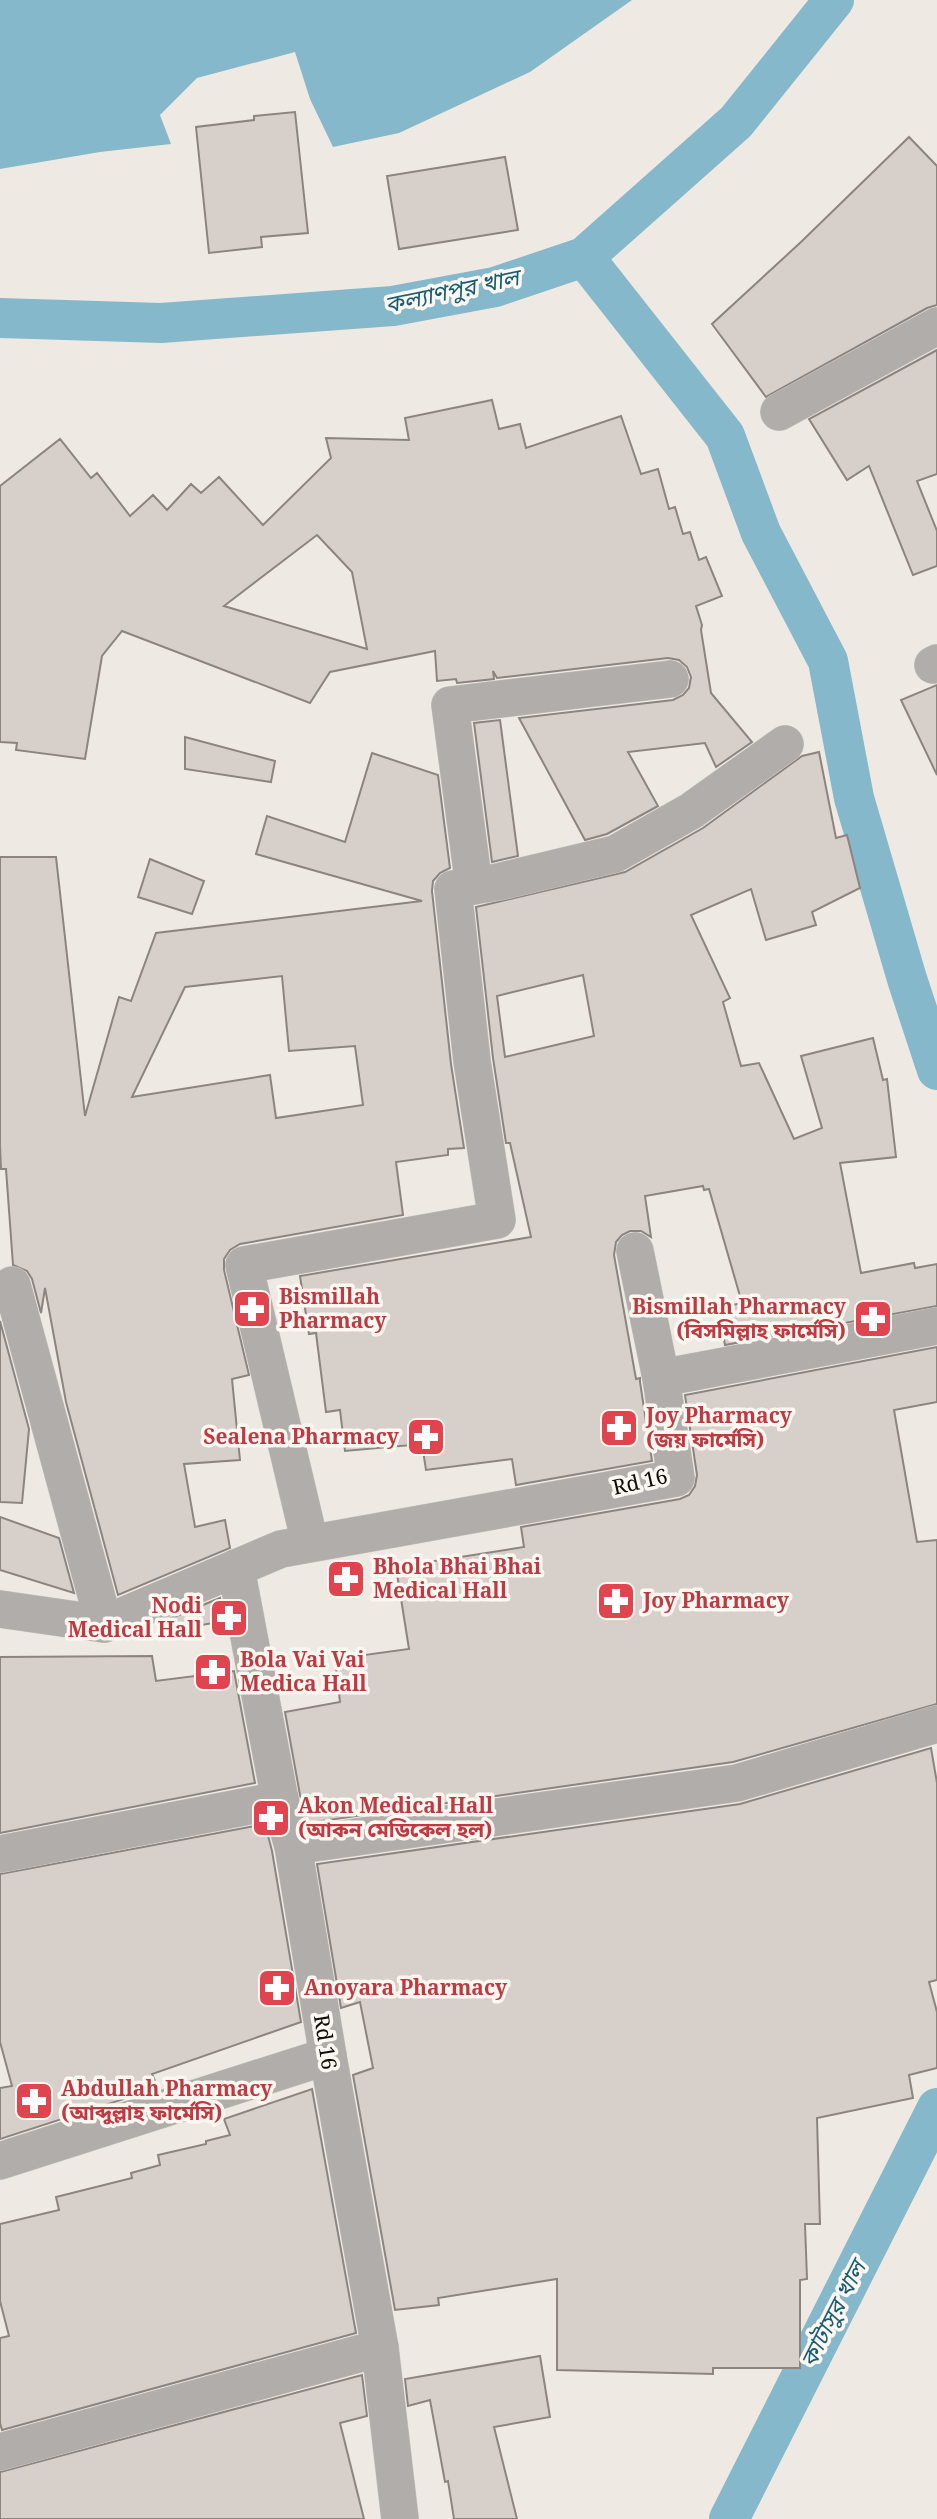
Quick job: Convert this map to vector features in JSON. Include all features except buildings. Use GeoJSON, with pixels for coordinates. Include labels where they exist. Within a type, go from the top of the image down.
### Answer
{"type":"FeatureCollection","features":[{"type":"Feature","properties":{"kind":"street"},"geometry":{"type":"LineString","coordinates":[[779,412],[937,326]]}},
{"type":"Feature","properties":{"kind":"street"},"geometry":{"type":"LineString","coordinates":[[474,886],[450,705],[670,679]]}},
{"type":"Feature","properties":{"kind":"street"},"geometry":{"type":"LineString","coordinates":[[310,1544],[244,1265],[498,1220],[472,1061],[453,889],[615,854],[691,811],[785,744]]}},
{"type":"Feature","properties":{"kind":"street"},"geometry":{"type":"LineString","coordinates":[[635,1251],[661,1378],[937,1326]]}},
{"type":"Feature","properties":{"kind":"street"},"geometry":{"type":"LineString","coordinates":[[0,1609],[104,1624],[12,1285]]}},
{"type":"Feature","properties":{"kind":"street","name":"Rd 16"},"geometry":{"type":"LineString","coordinates":[[104,1624],[282,1549],[676,1478],[661,1378]]}},
{"type":"Feature","properties":{"kind":"street","name":"Rd 16"},"geometry":{"type":"LineString","coordinates":[[236,1568],[280,1800],[293,1846],[380,2348],[400,2519]]}},
{"type":"Feature","properties":{"kind":"street"},"geometry":{"type":"LineString","coordinates":[[293,1846],[737,1783],[937,1724]]}},
{"type":"Feature","properties":{"kind":"street"},"geometry":{"type":"LineString","coordinates":[[0,1854],[280,1800]]}},
{"type":"Feature","properties":{"kind":"street"},"geometry":{"type":"LineString","coordinates":[[0,2161],[328,2056]]}},
{"type":"Feature","properties":{"kind":"street"},"geometry":{"type":"LineString","coordinates":[[0,2452],[380,2348]]}},
{"type":"Feature","properties":{"kind":"water"},"geometry":{"type":"Polygon","coordinates":[[[0,0],[632,0],[530,72],[399,133],[333,147],[310,99],[295,52],[197,78],[160,115],[171,144],[100,152],[0,169],[0,0]]]}},
{"type":"Feature","properties":{"kind":"waterway","name":"কল্যাণপুর খাল"},"geometry":{"type":"LineString","coordinates":[[0,318],[161,323],[393,306],[495,287],[584,257],[736,122],[834,0]]}},
{"type":"Feature","properties":{"kind":"waterway"},"geometry":{"type":"LineString","coordinates":[[584,257],[725,436],[761,533],[828,661],[854,798],[907,979],[937,1070]]}},
{"type":"Feature","properties":{"kind":"waterway","name":"কাটাসুর খাল"},"geometry":{"type":"LineString","coordinates":[[729,2519],[937,2108]]}},
{"type":"Feature","properties":{"kind":"place","name":"Bismillah Pharmacy"},"geometry":{"type":"Point","coordinates":[252,1309]}},
{"type":"Feature","properties":{"kind":"place","name":"Bismillah Pharmacy (বিসমিল্লাহ ফার্মেসি)"},"geometry":{"type":"Point","coordinates":[873,1319]}},
{"type":"Feature","properties":{"kind":"place","name":"Joy Pharmacy (জয় ফার্মেসি)"},"geometry":{"type":"Point","coordinates":[619,1428]}},
{"type":"Feature","properties":{"kind":"place","name":"Sealena Pharmacy"},"geometry":{"type":"Point","coordinates":[426,1437]}},
{"type":"Feature","properties":{"kind":"place","name":"Bhola Bhai Bhai Medical Hall"},"geometry":{"type":"Point","coordinates":[346,1579]}},
{"type":"Feature","properties":{"kind":"place","name":"Joy Pharmacy"},"geometry":{"type":"Point","coordinates":[616,1601]}},
{"type":"Feature","properties":{"kind":"place","name":"Nodi Medical Hall"},"geometry":{"type":"Point","coordinates":[229,1618]}},
{"type":"Feature","properties":{"kind":"place","name":"Bola Vai Vai Medica Hall"},"geometry":{"type":"Point","coordinates":[213,1672]}},
{"type":"Feature","properties":{"kind":"place","name":"Akon Medical Hall (আকন মেডিকেল হল)"},"geometry":{"type":"Point","coordinates":[271,1818]}},
{"type":"Feature","properties":{"kind":"place","name":"Anoyara Pharmacy"},"geometry":{"type":"Point","coordinates":[277,1988]}},
{"type":"Feature","properties":{"kind":"place","name":"Abdullah Pharmacy (আব্দুল্লাহ ফার্মেসি)"},"geometry":{"type":"Point","coordinates":[34,2101]}}]}
